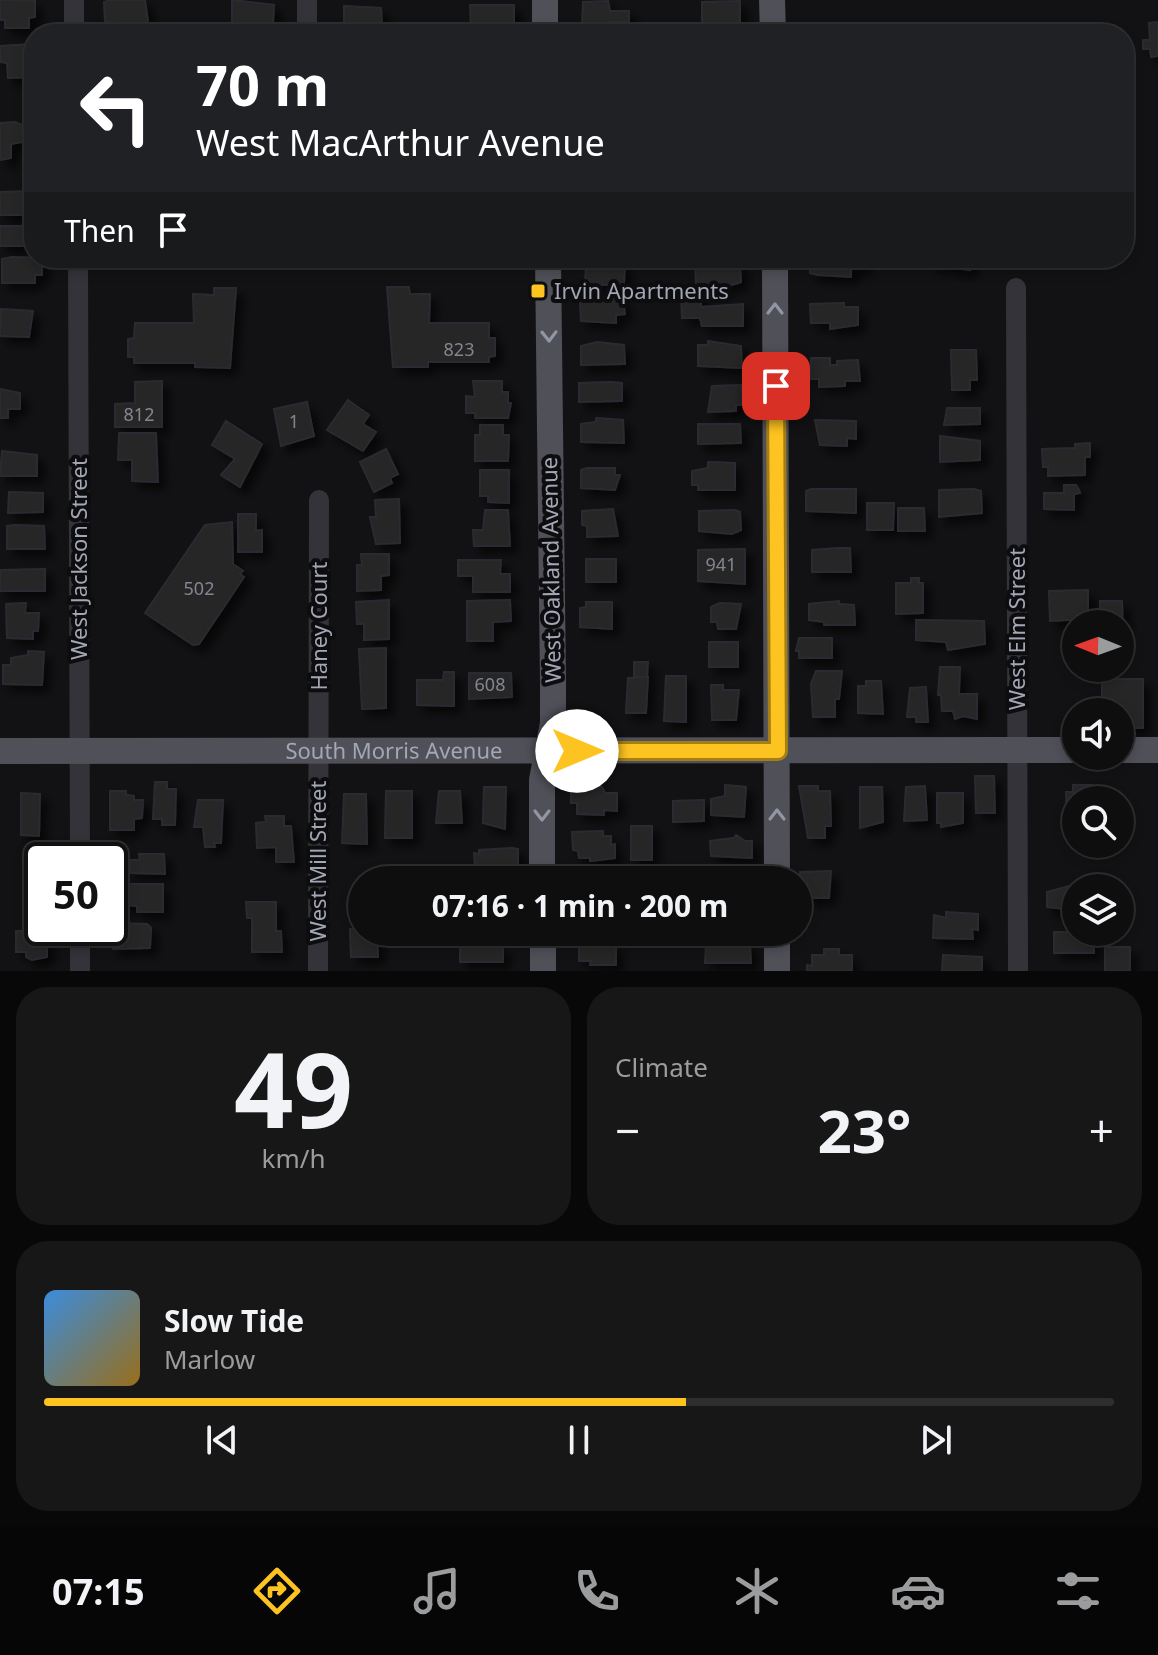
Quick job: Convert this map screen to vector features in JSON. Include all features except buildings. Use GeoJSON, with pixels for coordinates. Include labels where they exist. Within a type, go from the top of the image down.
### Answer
{"type":"FeatureCollection","features":[{"type":"Feature","properties":{"kind":"main road"},"geometry":{"type":"LineString","coordinates":[[545,0],[545,24]]}},
{"type":"Feature","properties":{"kind":"main road"},"geometry":{"type":"LineString","coordinates":[[772,0],[773,24]]}},
{"type":"Feature","properties":{"kind":"main road","name":"West Oakland Avenue"},"geometry":{"type":"LineString","coordinates":[[542,866],[542,780],[548,752],[553,683],[548,268]]}},
{"type":"Feature","properties":{"kind":"main road"},"geometry":{"type":"LineString","coordinates":[[775,268],[777,866]]}},
{"type":"Feature","properties":{"kind":"main road","name":"South Morris Avenue"},"geometry":{"type":"LineString","coordinates":[[0,751],[1062,750]]}},
{"type":"Feature","properties":{"kind":"main road"},"geometry":{"type":"LineString","coordinates":[[1134,750],[1158,750]]}},
{"type":"Feature","properties":{"kind":"main road"},"geometry":{"type":"LineString","coordinates":[[543,946],[543,971]]}},
{"type":"Feature","properties":{"kind":"main road"},"geometry":{"type":"LineString","coordinates":[[777,946],[777,971]]}},
{"type":"Feature","properties":{"kind":"street"},"geometry":{"type":"LineString","coordinates":[[74,0],[74,24]]}},
{"type":"Feature","properties":{"kind":"street"},"geometry":{"type":"LineString","coordinates":[[307,0],[307,24]]}},
{"type":"Feature","properties":{"kind":"street","name":"West Jackson Street"},"geometry":{"type":"LineString","coordinates":[[78,268],[80,842]]}},
{"type":"Feature","properties":{"kind":"street","name":"West Elm Street"},"geometry":{"type":"LineString","coordinates":[[1016,288],[1018,971]]}},
{"type":"Feature","properties":{"kind":"street","name":"Haney Court"},"geometry":{"type":"LineString","coordinates":[[319,500],[319,751]]}},
{"type":"Feature","properties":{"kind":"street","name":"West Mill Street"},"geometry":{"type":"LineString","coordinates":[[318,971],[319,751]]}},
{"type":"Feature","properties":{"kind":"street"},"geometry":{"type":"LineString","coordinates":[[80,946],[80,971]]}},
{"type":"Feature","properties":{"kind":"place","name":"Irvin Apartments"},"geometry":{"type":"Point","coordinates":[538,291]}},
{"type":"Feature","properties":{"kind":"route"},"geometry":{"type":"LineString","coordinates":[[577,751],[778,751],[776,386]]}}]}
